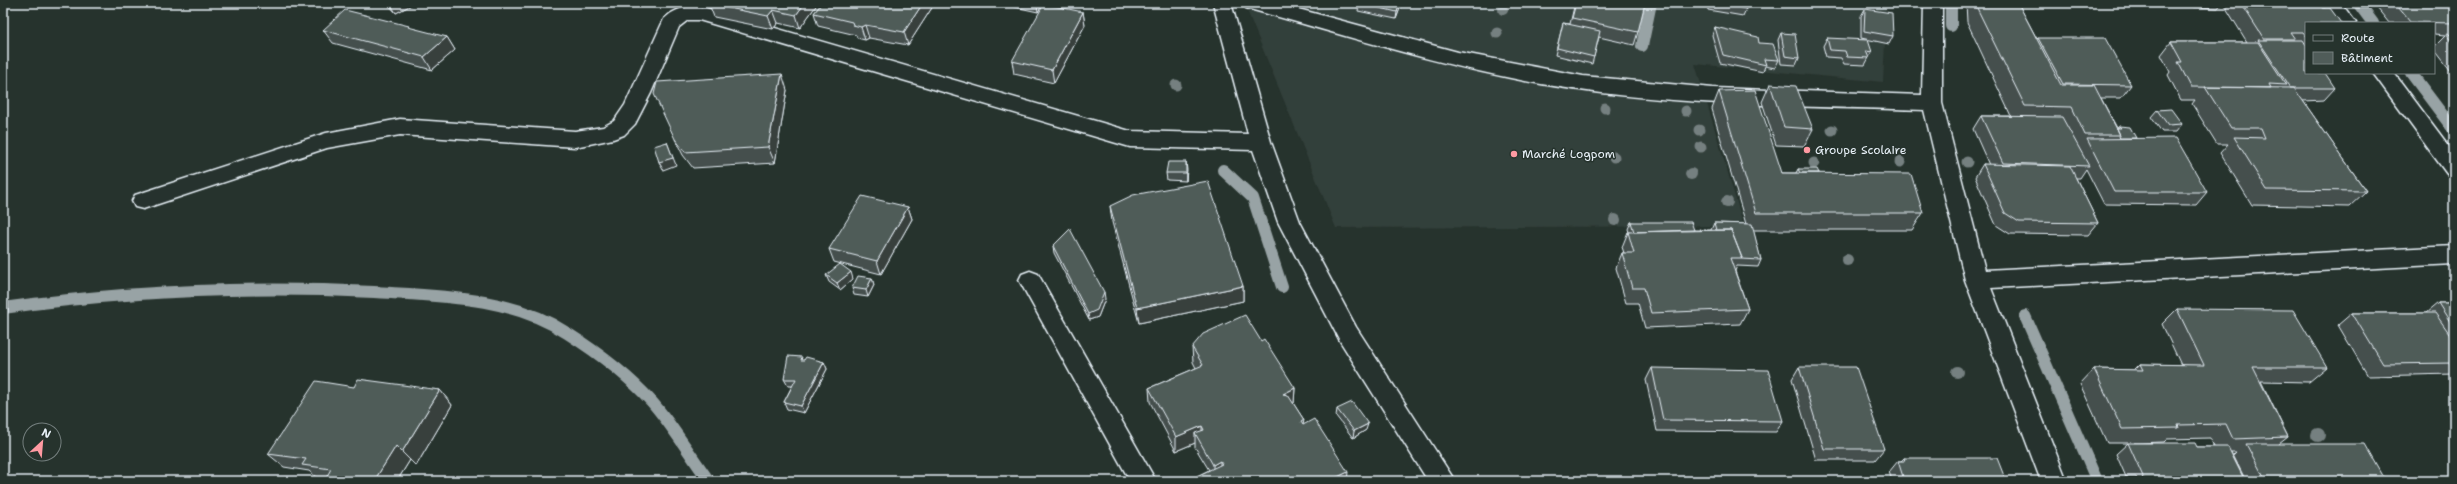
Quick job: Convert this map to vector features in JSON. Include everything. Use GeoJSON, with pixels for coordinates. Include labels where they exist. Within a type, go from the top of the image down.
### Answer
{"type":"FeatureCollection","features":[{"type":"Feature","properties":{"kind":"street"},"geometry":{"type":"LineString","coordinates":[[1222,3],[1260,142],[1289,222],[1348,334],[1442,481]]}},
{"type":"Feature","properties":{"kind":"street"},"geometry":{"type":"LineString","coordinates":[[1253,3],[1290,8],[1411,49],[1495,68],[1582,83],[1669,94],[1932,103]]}},
{"type":"Feature","properties":{"kind":"street"},"geometry":{"type":"LineString","coordinates":[[1933,3],[1932,103],[1976,280],[2054,481]]}},
{"type":"Feature","properties":{"kind":"street"},"geometry":{"type":"LineString","coordinates":[[2331,3],[2345,22]]}},
{"type":"Feature","properties":{"kind":"street"},"geometry":{"type":"LineString","coordinates":[[143,201],[326,141],[400,127],[575,139],[603,135],[621,126],[633,108],[671,24],[678,16],[686,13],[698,13],[1130,139],[1260,142]]}},
{"type":"Feature","properties":{"kind":"street"},"geometry":{"type":"LineString","coordinates":[[2385,74],[2454,168]]}},
{"type":"Feature","properties":{"kind":"street"},"geometry":{"type":"LineString","coordinates":[[1976,280],[2454,255]]}},
{"type":"Feature","properties":{"kind":"street"},"geometry":{"type":"LineString","coordinates":[[1030,280],[1143,481]]}},
{"type":"Feature","properties":{"kind":"shaded area","name":"Marché Logpom"},"geometry":{"type":"Polygon","coordinates":[[[1244,3],[1887,3],[1883,82],[1695,64],[1744,226],[1336,228],[1244,3]]]}},
{"type":"Feature","properties":{"kind":"building"},"geometry":{"type":"Polygon","coordinates":[[[805,3],[796,15],[773,10],[768,16],[709,4],[805,3]]]}},
{"type":"Feature","properties":{"kind":"building"},"geometry":{"type":"Polygon","coordinates":[[[822,3],[923,3],[904,32],[865,25],[861,27],[853,25],[852,22],[814,13],[822,3]]]}},
{"type":"Feature","properties":{"kind":"building"},"geometry":{"type":"Polygon","coordinates":[[[1359,3],[1400,3],[1397,12],[1359,3]]]}},
{"type":"Feature","properties":{"kind":"building"},"geometry":{"type":"Polygon","coordinates":[[[1576,3],[1645,3],[1638,32],[1572,18],[1576,3]]]}},
{"type":"Feature","properties":{"kind":"building"},"geometry":{"type":"Polygon","coordinates":[[[1716,3],[1744,3],[1746,9],[1716,3]]]}},
{"type":"Feature","properties":{"kind":"building"},"geometry":{"type":"Polygon","coordinates":[[[1976,3],[2018,3],[2061,85],[2094,85],[2120,135],[2085,135],[2072,107],[2025,106],[1976,6],[1976,3]]]}},
{"type":"Feature","properties":{"kind":"building"},"geometry":{"type":"Polygon","coordinates":[[[2241,3],[2318,3],[2322,8],[2330,8],[2340,22],[2305,22],[2305,35],[2303,32],[2290,32],[2295,39],[2264,39],[2241,3]]]}},
{"type":"Feature","properties":{"kind":"building"},"geometry":{"type":"Polygon","coordinates":[[[2395,3],[2454,3],[2454,23],[2410,22],[2395,3]]]}},
{"type":"Feature","properties":{"kind":"building"},"geometry":{"type":"Polygon","coordinates":[[[1044,4],[1083,12],[1052,70],[1012,61],[1044,4]]]}},
{"type":"Feature","properties":{"kind":"building"},"geometry":{"type":"Polygon","coordinates":[[[1865,9],[1892,13],[1893,36],[1864,31],[1865,9]]]}},
{"type":"Feature","properties":{"kind":"building"},"geometry":{"type":"Polygon","coordinates":[[[345,10],[447,37],[424,57],[323,30],[345,10]]]}},
{"type":"Feature","properties":{"kind":"building"},"geometry":{"type":"Polygon","coordinates":[[[1563,23],[1600,31],[1594,57],[1557,48],[1563,23]]]}},
{"type":"Feature","properties":{"kind":"building"},"geometry":{"type":"Polygon","coordinates":[[[1715,27],[1758,37],[1759,43],[1773,44],[1779,60],[1764,59],[1766,65],[1723,55],[1715,27]]]}},
{"type":"Feature","properties":{"kind":"building"},"geometry":{"type":"Polygon","coordinates":[[[1781,33],[1795,34],[1799,58],[1785,56],[1781,33]]]}},
{"type":"Feature","properties":{"kind":"building"},"geometry":{"type":"Polygon","coordinates":[[[2446,34],[2454,35],[2454,45],[2446,34]]]}},
{"type":"Feature","properties":{"kind":"building"},"geometry":{"type":"Polygon","coordinates":[[[1827,38],[1868,40],[1872,52],[1866,51],[1869,58],[1847,57],[1845,51],[1830,50],[1827,38]]]}},
{"type":"Feature","properties":{"kind":"building"},"geometry":{"type":"Polygon","coordinates":[[[2038,38],[2105,38],[2131,85],[2063,84],[2038,38]]]}},
{"type":"Feature","properties":{"kind":"building"},"geometry":{"type":"Polygon","coordinates":[[[2258,40],[2303,40],[2305,43],[2305,74],[2326,74],[2335,88],[2290,88],[2258,40]]]}},
{"type":"Feature","properties":{"kind":"building"},"geometry":{"type":"Polygon","coordinates":[[[2171,42],[2258,42],[2286,85],[2269,84],[2271,88],[2191,87],[2178,62],[2182,62],[2171,42]]]}},
{"type":"Feature","properties":{"kind":"building"},"geometry":{"type":"Polygon","coordinates":[[[782,74],[768,147],[685,152],[675,139],[654,94],[657,82],[782,74]]]}},
{"type":"Feature","properties":{"kind":"building"},"geometry":{"type":"Polygon","coordinates":[[[1770,84],[1796,86],[1813,129],[1784,127],[1770,84]]]}},
{"type":"Feature","properties":{"kind":"building"},"geometry":{"type":"Polygon","coordinates":[[[2205,87],[2294,88],[2366,191],[2267,190],[2234,137],[2265,138],[2261,128],[2231,128],[2205,87]]]}},
{"type":"Feature","properties":{"kind":"building"},"geometry":{"type":"Polygon","coordinates":[[[1755,90],[1782,173],[1911,174],[1923,213],[1756,213],[1719,91],[1755,90]]]}},
{"type":"Feature","properties":{"kind":"building"},"geometry":{"type":"Polygon","coordinates":[[[2171,109],[2182,124],[2168,125],[2157,110],[2171,109]]]}},
{"type":"Feature","properties":{"kind":"building"},"geometry":{"type":"Polygon","coordinates":[[[1981,116],[2062,117],[2089,166],[2003,163],[1981,116]]]}},
{"type":"Feature","properties":{"kind":"building"},"geometry":{"type":"Polygon","coordinates":[[[2119,126],[2130,127],[2136,138],[2120,138],[2117,128],[2121,128],[2119,126]]]}},
{"type":"Feature","properties":{"kind":"building"},"geometry":{"type":"Polygon","coordinates":[[[2176,138],[2207,192],[2114,192],[2087,139],[2176,138]]]}},
{"type":"Feature","properties":{"kind":"building"},"geometry":{"type":"Polygon","coordinates":[[[667,142],[673,158],[659,162],[654,146],[667,142]]]}},
{"type":"Feature","properties":{"kind":"building"},"geometry":{"type":"Polygon","coordinates":[[[1168,162],[1186,162],[1186,173],[1166,173],[1168,162]]]}},
{"type":"Feature","properties":{"kind":"building"},"geometry":{"type":"Polygon","coordinates":[[[1983,164],[2070,166],[2098,223],[2019,222],[2005,213],[1983,164]]]}},
{"type":"Feature","properties":{"kind":"building"},"geometry":{"type":"Polygon","coordinates":[[[1798,169],[1817,169],[1819,173],[1800,173],[1798,169]]]}},
{"type":"Feature","properties":{"kind":"building"},"geometry":{"type":"Polygon","coordinates":[[[1208,181],[1243,286],[1137,308],[1110,206],[1133,195],[1208,181]]]}},
{"type":"Feature","properties":{"kind":"building"},"geometry":{"type":"Polygon","coordinates":[[[862,196],[908,207],[877,261],[829,249],[862,196]]]}},
{"type":"Feature","properties":{"kind":"building"},"geometry":{"type":"Polygon","coordinates":[[[1631,222],[1691,222],[1694,230],[1634,232],[1631,222]]]}},
{"type":"Feature","properties":{"kind":"building"},"geometry":{"type":"Polygon","coordinates":[[[1714,223],[1752,224],[1761,260],[1741,259],[1742,258],[1731,230],[1716,230],[1714,223]]]}},
{"type":"Feature","properties":{"kind":"building"},"geometry":{"type":"Polygon","coordinates":[[[1070,229],[1104,292],[1097,310],[1088,314],[1053,246],[1070,229]]]}},
{"type":"Feature","properties":{"kind":"building"},"geometry":{"type":"Polygon","coordinates":[[[1731,230],[1742,258],[1730,258],[1748,309],[1651,313],[1644,288],[1632,288],[1622,253],[1634,253],[1628,232],[1731,230]]]}},
{"type":"Feature","properties":{"kind":"building"},"geometry":{"type":"Polygon","coordinates":[[[840,264],[851,272],[837,283],[826,275],[840,264]]]}},
{"type":"Feature","properties":{"kind":"building"},"geometry":{"type":"Polygon","coordinates":[[[858,276],[872,278],[866,290],[852,288],[858,276]]]}},
{"type":"Feature","properties":{"kind":"building"},"geometry":{"type":"Polygon","coordinates":[[[2438,303],[2454,303],[2454,328],[2438,303]]]}},
{"type":"Feature","properties":{"kind":"building"},"geometry":{"type":"Polygon","coordinates":[[[2177,309],[2293,310],[2327,367],[2253,367],[2288,437],[2233,439],[2226,424],[2178,425],[2179,428],[2122,429],[2094,369],[2143,370],[2140,364],[2204,365],[2177,309]]]}},
{"type":"Feature","properties":{"kind":"building"},"geometry":{"type":"Polygon","coordinates":[[[2352,313],[2435,313],[2454,340],[2454,363],[2383,364],[2352,313]]]}},
{"type":"Feature","properties":{"kind":"building"},"geometry":{"type":"Polygon","coordinates":[[[1245,315],[1261,341],[1264,339],[1295,388],[1283,394],[1288,395],[1304,420],[1301,422],[1303,425],[1314,419],[1348,472],[1329,481],[1200,481],[1197,476],[1222,464],[1220,461],[1213,465],[1195,433],[1204,430],[1202,426],[1176,437],[1149,388],[1203,365],[1192,347],[1203,334],[1245,315]]]}},
{"type":"Feature","properties":{"kind":"building"},"geometry":{"type":"Polygon","coordinates":[[[788,356],[802,357],[801,360],[804,360],[806,357],[824,362],[801,406],[784,402],[796,379],[784,379],[788,356]]]}},
{"type":"Feature","properties":{"kind":"building"},"geometry":{"type":"Polygon","coordinates":[[[1799,367],[1856,367],[1884,449],[1824,449],[1799,367]]]}},
{"type":"Feature","properties":{"kind":"building"},"geometry":{"type":"Polygon","coordinates":[[[1652,368],[1768,370],[1783,421],[1663,420],[1652,368]]]}},
{"type":"Feature","properties":{"kind":"building"},"geometry":{"type":"Polygon","coordinates":[[[358,379],[440,390],[402,452],[396,446],[374,481],[327,476],[331,469],[302,465],[306,459],[268,454],[316,381],[354,387],[358,379]]]}},
{"type":"Feature","properties":{"kind":"building"},"geometry":{"type":"Polygon","coordinates":[[[1352,402],[1368,424],[1354,431],[1337,409],[1352,402]]]}},
{"type":"Feature","properties":{"kind":"building"},"geometry":{"type":"Polygon","coordinates":[[[2128,443],[2195,443],[2197,447],[2228,447],[2245,481],[2145,481],[2128,443]]]}},
{"type":"Feature","properties":{"kind":"building"},"geometry":{"type":"Polygon","coordinates":[[[2246,444],[2365,444],[2386,481],[2266,481],[2246,444]]]}},
{"type":"Feature","properties":{"kind":"building"},"geometry":{"type":"Polygon","coordinates":[[[1904,458],[1997,458],[2006,481],[1890,481],[1904,480],[1898,461],[1905,461],[1904,458]]]}},
{"type":"Feature","properties":{"kind":"building"},"geometry":{"type":"Polygon","coordinates":[[[2126,477],[2136,477],[2138,481],[2128,481],[2126,477]]]}},
{"type":"Feature","properties":{"kind":"waterway"},"geometry":{"type":"LineString","coordinates":[[1642,46],[1651,3]]}},
{"type":"Feature","properties":{"kind":"waterway"},"geometry":{"type":"LineString","coordinates":[[1951,3],[1951,26]]}},
{"type":"Feature","properties":{"kind":"waterway"},"geometry":{"type":"LineString","coordinates":[[2358,3],[2372,22]]}},
{"type":"Feature","properties":{"kind":"waterway"},"geometry":{"type":"LineString","coordinates":[[2412,74],[2454,130]]}},
{"type":"Feature","properties":{"kind":"waterway"},"geometry":{"type":"LineString","coordinates":[[1223,170],[1253,198],[1282,287]]}},
{"type":"Feature","properties":{"kind":"waterway"},"geometry":{"type":"LineString","coordinates":[[3,308],[95,297],[188,291],[235,290],[328,290],[374,292],[448,297],[498,305],[545,321],[567,333],[601,356],[622,373],[643,392],[660,411],[709,481]]}},
{"type":"Feature","properties":{"kind":"waterway"},"geometry":{"type":"LineString","coordinates":[[2025,316],[2097,481]]}},
{"type":"Feature","properties":{"kind":"place","name":"Groupe Scolaire"},"geometry":{"type":"Point","coordinates":[1807,150]}},
{"type":"Feature","properties":{"kind":"place","name":"Marché Logpom"},"geometry":{"type":"Point","coordinates":[1514,154]}}]}
